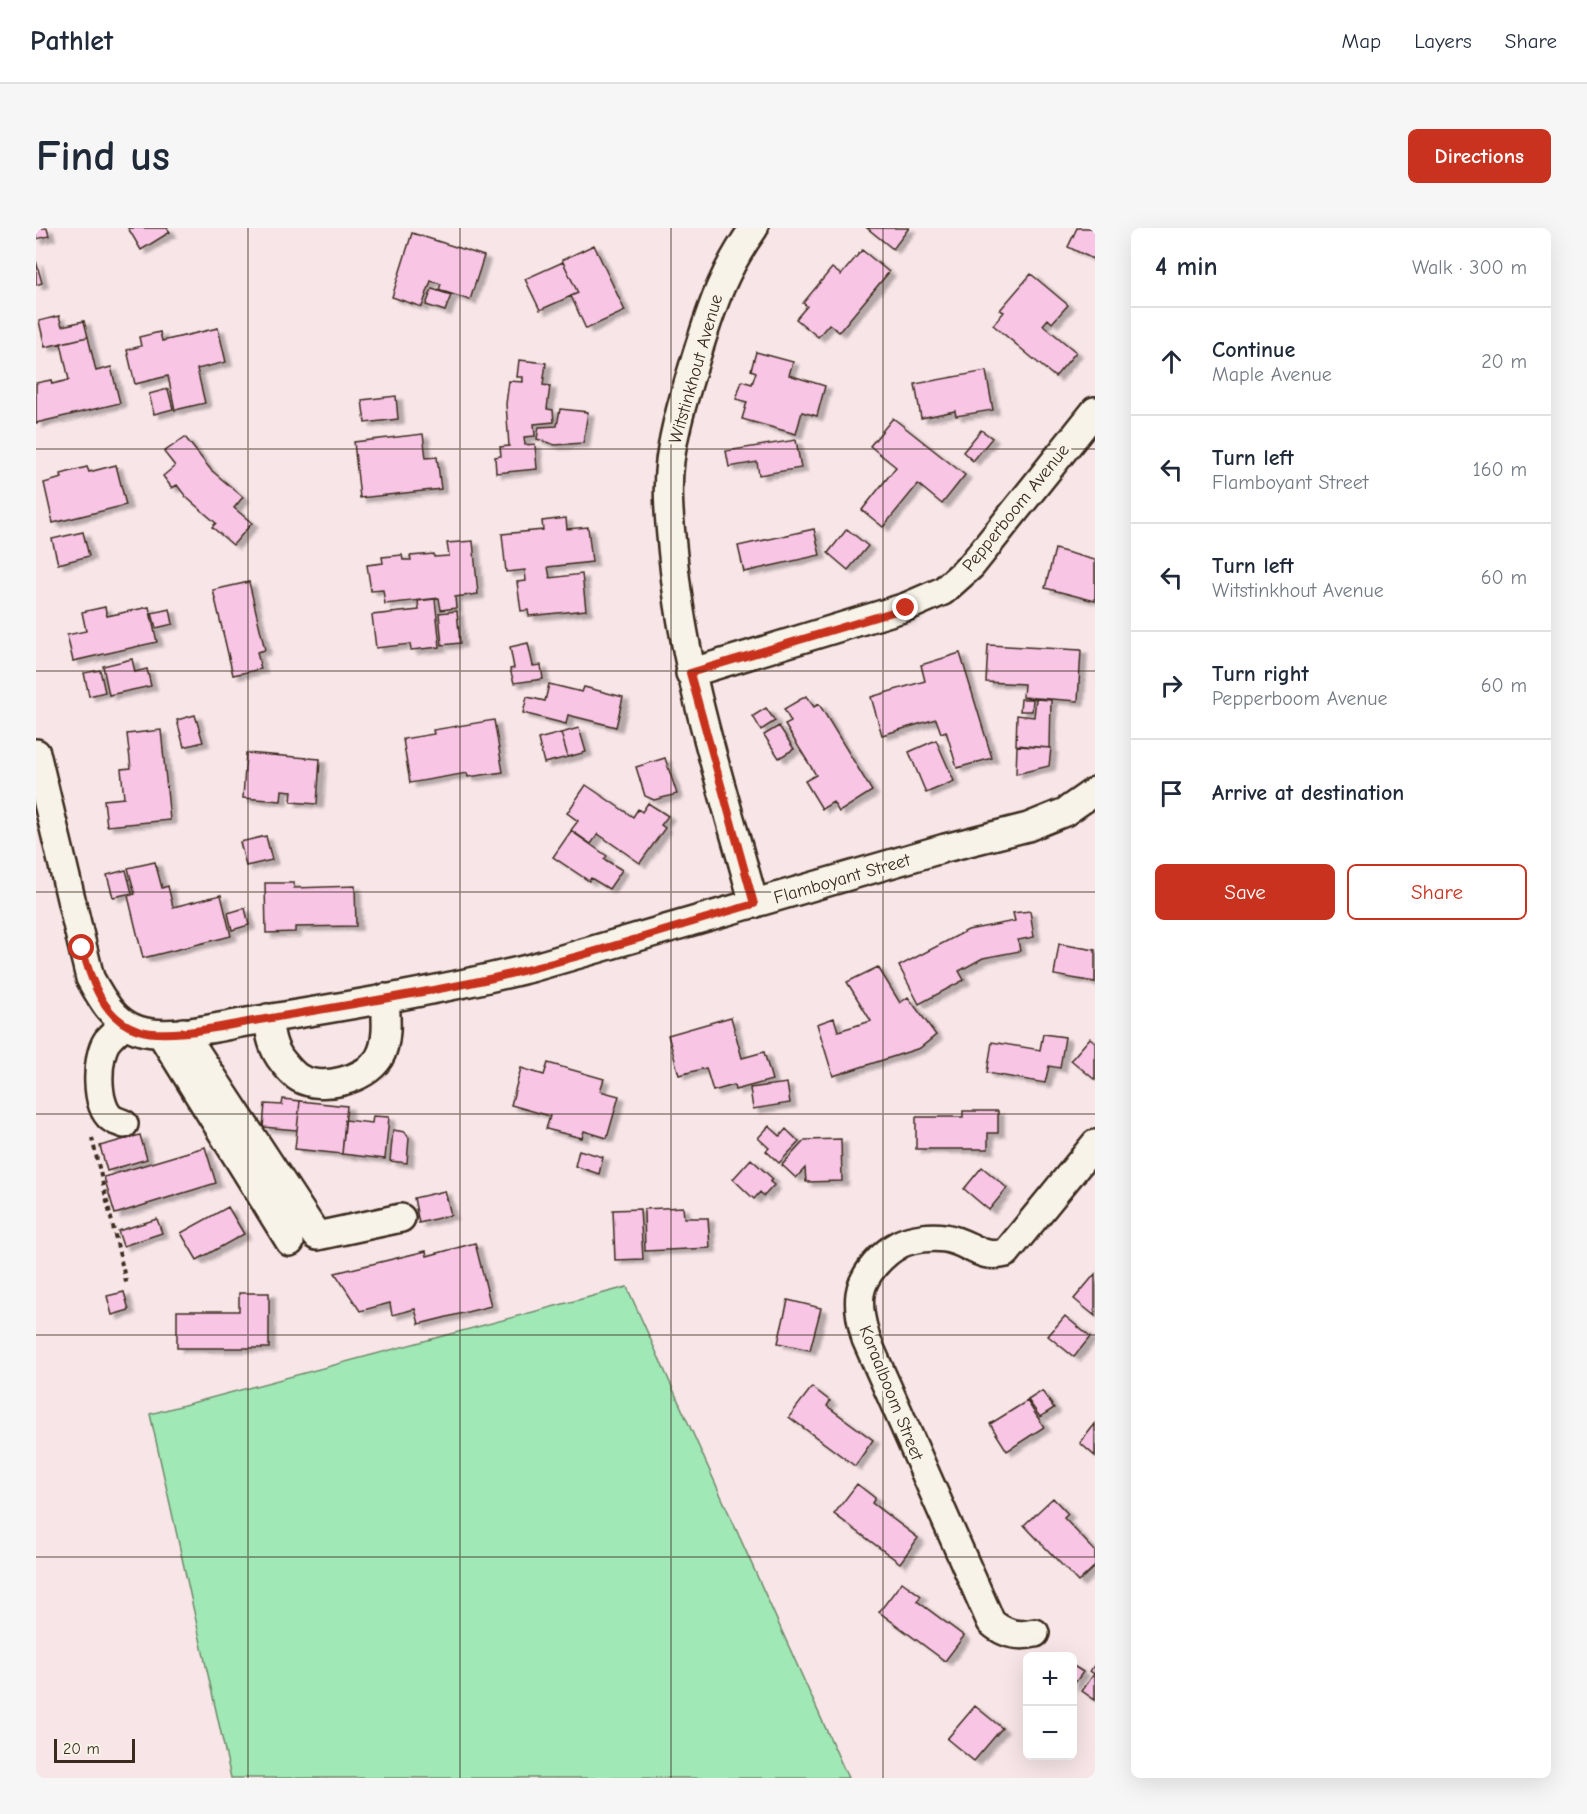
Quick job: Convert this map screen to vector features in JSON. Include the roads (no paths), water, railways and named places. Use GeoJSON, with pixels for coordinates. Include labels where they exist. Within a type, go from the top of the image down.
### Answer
{"type":"FeatureCollection","features":[{"type":"Feature","properties":{"kind":"street","name":"Witstinkhout Avenue"},"geometry":{"type":"LineString","coordinates":[[754,228],[734,255],[712,306],[686,391],[670,462],[668,506],[675,581],[690,673],[754,904]]}},
{"type":"Feature","properties":{"kind":"street","name":"Pepperboom Avenue"},"geometry":{"type":"LineString","coordinates":[[690,673],[906,608],[943,591],[971,566],[1095,411]]}},
{"type":"Feature","properties":{"kind":"street"},"geometry":{"type":"LineString","coordinates":[[36,753],[90,978],[105,1004],[125,1024],[107,1041],[101,1056],[99,1083],[102,1104],[106,1111],[111,1118],[124,1124]]}},
{"type":"Feature","properties":{"kind":"street","name":"Flamboyant Street"},"geometry":{"type":"LineString","coordinates":[[125,1024],[137,1030],[172,1033],[470,983],[531,968],[945,848],[1028,827],[1065,812],[1095,791]]}},
{"type":"Feature","properties":{"kind":"street"},"geometry":{"type":"LineString","coordinates":[[268,1018],[272,1042],[281,1061],[300,1078],[324,1084],[347,1081],[363,1072],[379,1058],[384,1043],[385,998]]}},
{"type":"Feature","properties":{"kind":"street"},"geometry":{"type":"LineString","coordinates":[[172,1033],[317,1236],[400,1218]]}},
{"type":"Feature","properties":{"kind":"street"},"geometry":{"type":"LineString","coordinates":[[172,1033],[290,1242]]}},
{"type":"Feature","properties":{"kind":"street","name":"Koraalboom Street"},"geometry":{"type":"LineString","coordinates":[[1035,1633],[1016,1635],[1004,1632],[991,1622],[871,1350],[861,1319],[860,1295],[870,1270],[900,1244],[922,1238],[946,1238],[994,1256],[1006,1253],[1095,1144]]}}]}
